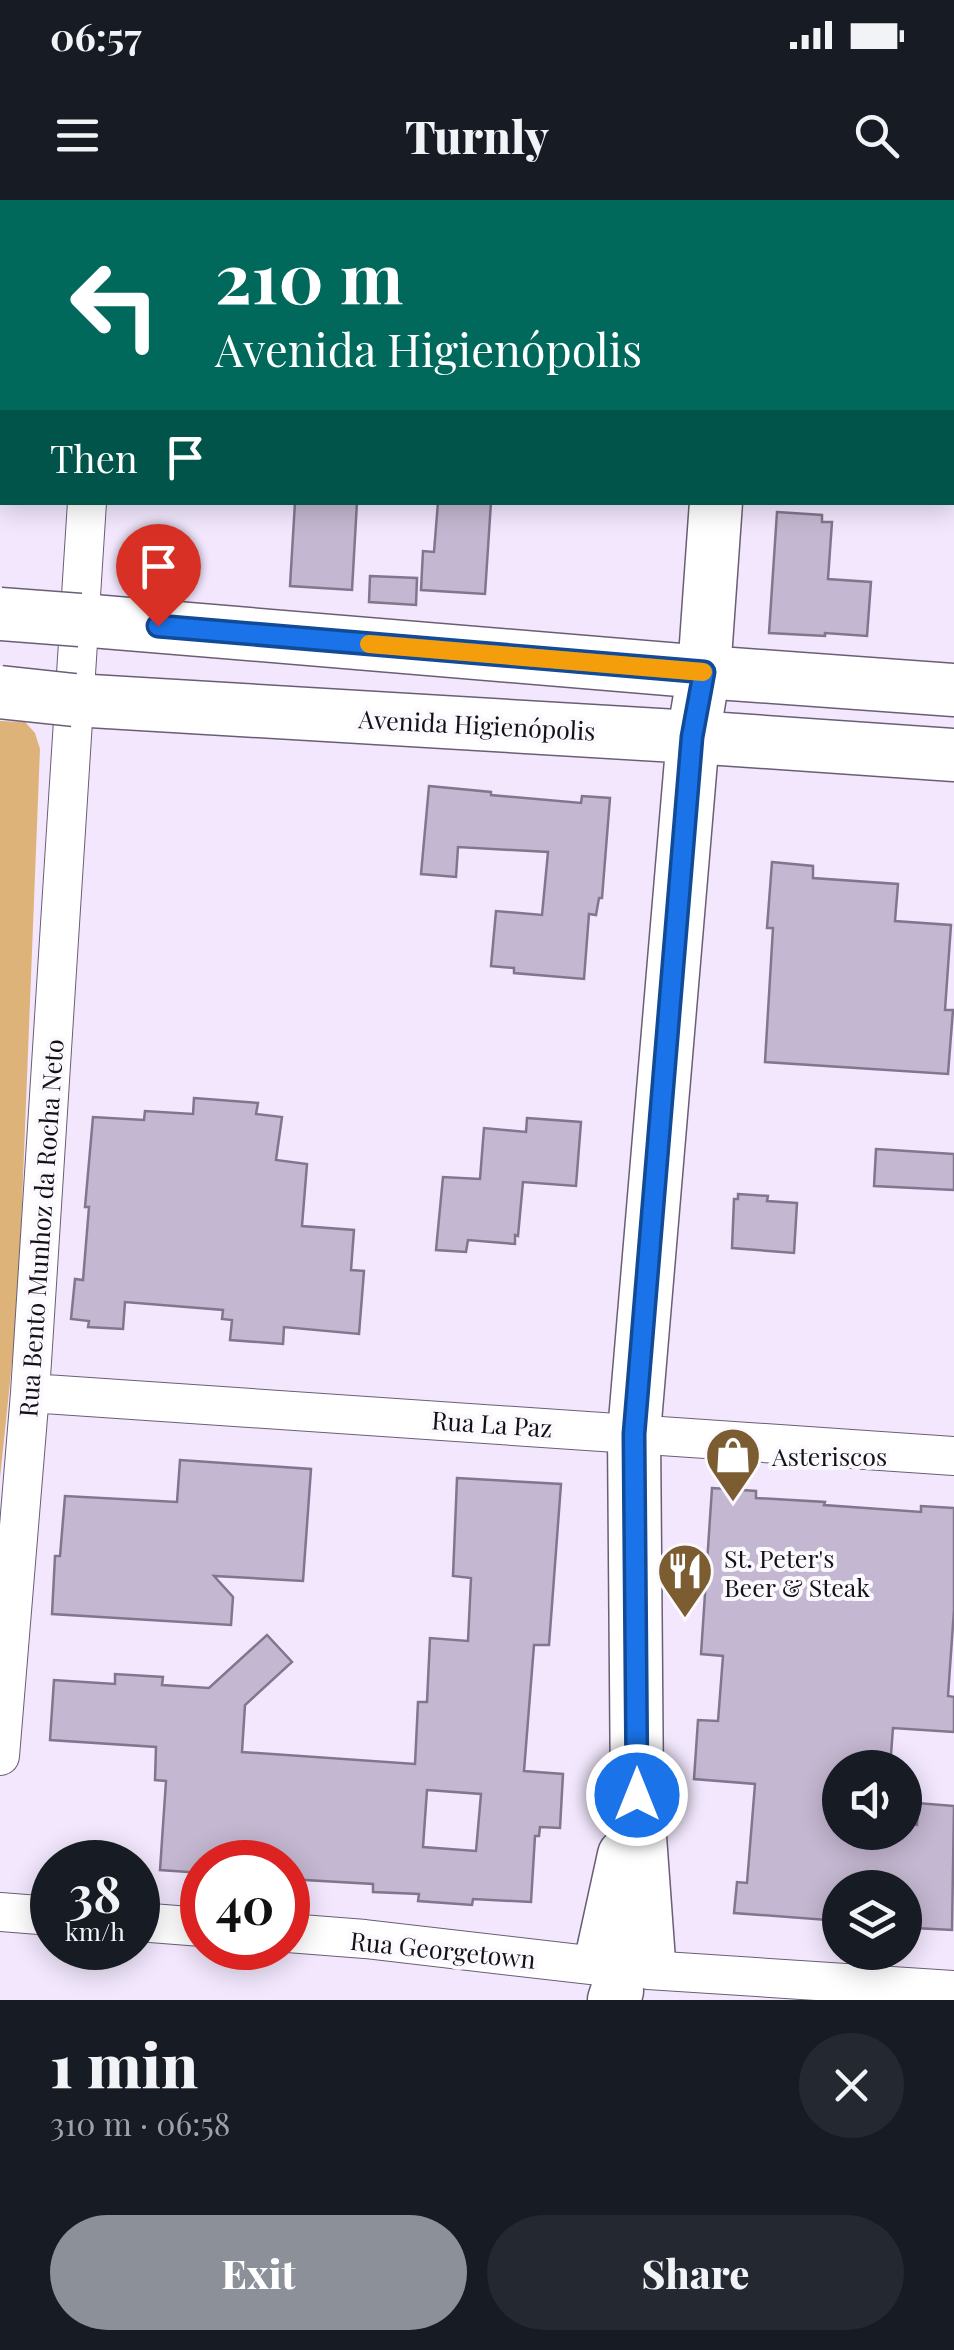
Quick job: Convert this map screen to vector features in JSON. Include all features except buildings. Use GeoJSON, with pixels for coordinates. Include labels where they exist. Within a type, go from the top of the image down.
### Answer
{"type":"FeatureCollection","features":[{"type":"Feature","properties":{"kind":"main road"},"geometry":{"type":"LineString","coordinates":[[627,1978],[637,1795],[634,1434],[692,737],[704,672],[716,505]]}},
{"type":"Feature","properties":{"kind":"main road"},"geometry":{"type":"LineString","coordinates":[[0,614],[954,690]]}},
{"type":"Feature","properties":{"kind":"main road","name":"Avenida Higienópolis"},"geometry":{"type":"LineString","coordinates":[[0,692],[74,700],[954,756]]}},
{"type":"Feature","properties":{"kind":"street"},"geometry":{"type":"LineString","coordinates":[[80,620],[86,505]]}},
{"type":"Feature","properties":{"kind":"street","name":"Rua Bento Munhoz da Rocha Neto"},"geometry":{"type":"LineString","coordinates":[[0,1756],[30,1393],[80,620]]}},
{"type":"Feature","properties":{"kind":"street","name":"Rua La Paz"},"geometry":{"type":"LineString","coordinates":[[30,1393],[954,1456]]}},
{"type":"Feature","properties":{"kind":"street"},"geometry":{"type":"LineString","coordinates":[[0,1912],[30,1914]]}},
{"type":"Feature","properties":{"kind":"street","name":"Rua Georgetown"},"geometry":{"type":"LineString","coordinates":[[310,1935],[365,1939],[627,1978],[954,1990]]}},
{"type":"Feature","properties":{"kind":"shaded area"},"geometry":{"type":"Polygon","coordinates":[[[0,721],[25,722],[35,733],[40,749],[18,1305],[0,1478],[0,721]]]}},
{"type":"Feature","properties":{"kind":"slow traffic"},"geometry":{"type":"LineString","coordinates":[[369,644],[703,672]]}},
{"type":"Feature","properties":{"kind":"place","name":"Asteriscos"},"geometry":{"type":"Point","coordinates":[733,1504]}},
{"type":"Feature","properties":{"kind":"place","name":"St. Peter's Beer & Steak"},"geometry":{"type":"Point","coordinates":[685,1620]}},
{"type":"Feature","properties":{"kind":"route"},"geometry":{"type":"LineString","coordinates":[[158,626],[704,672],[692,737],[634,1434],[637,1795]]}}]}
